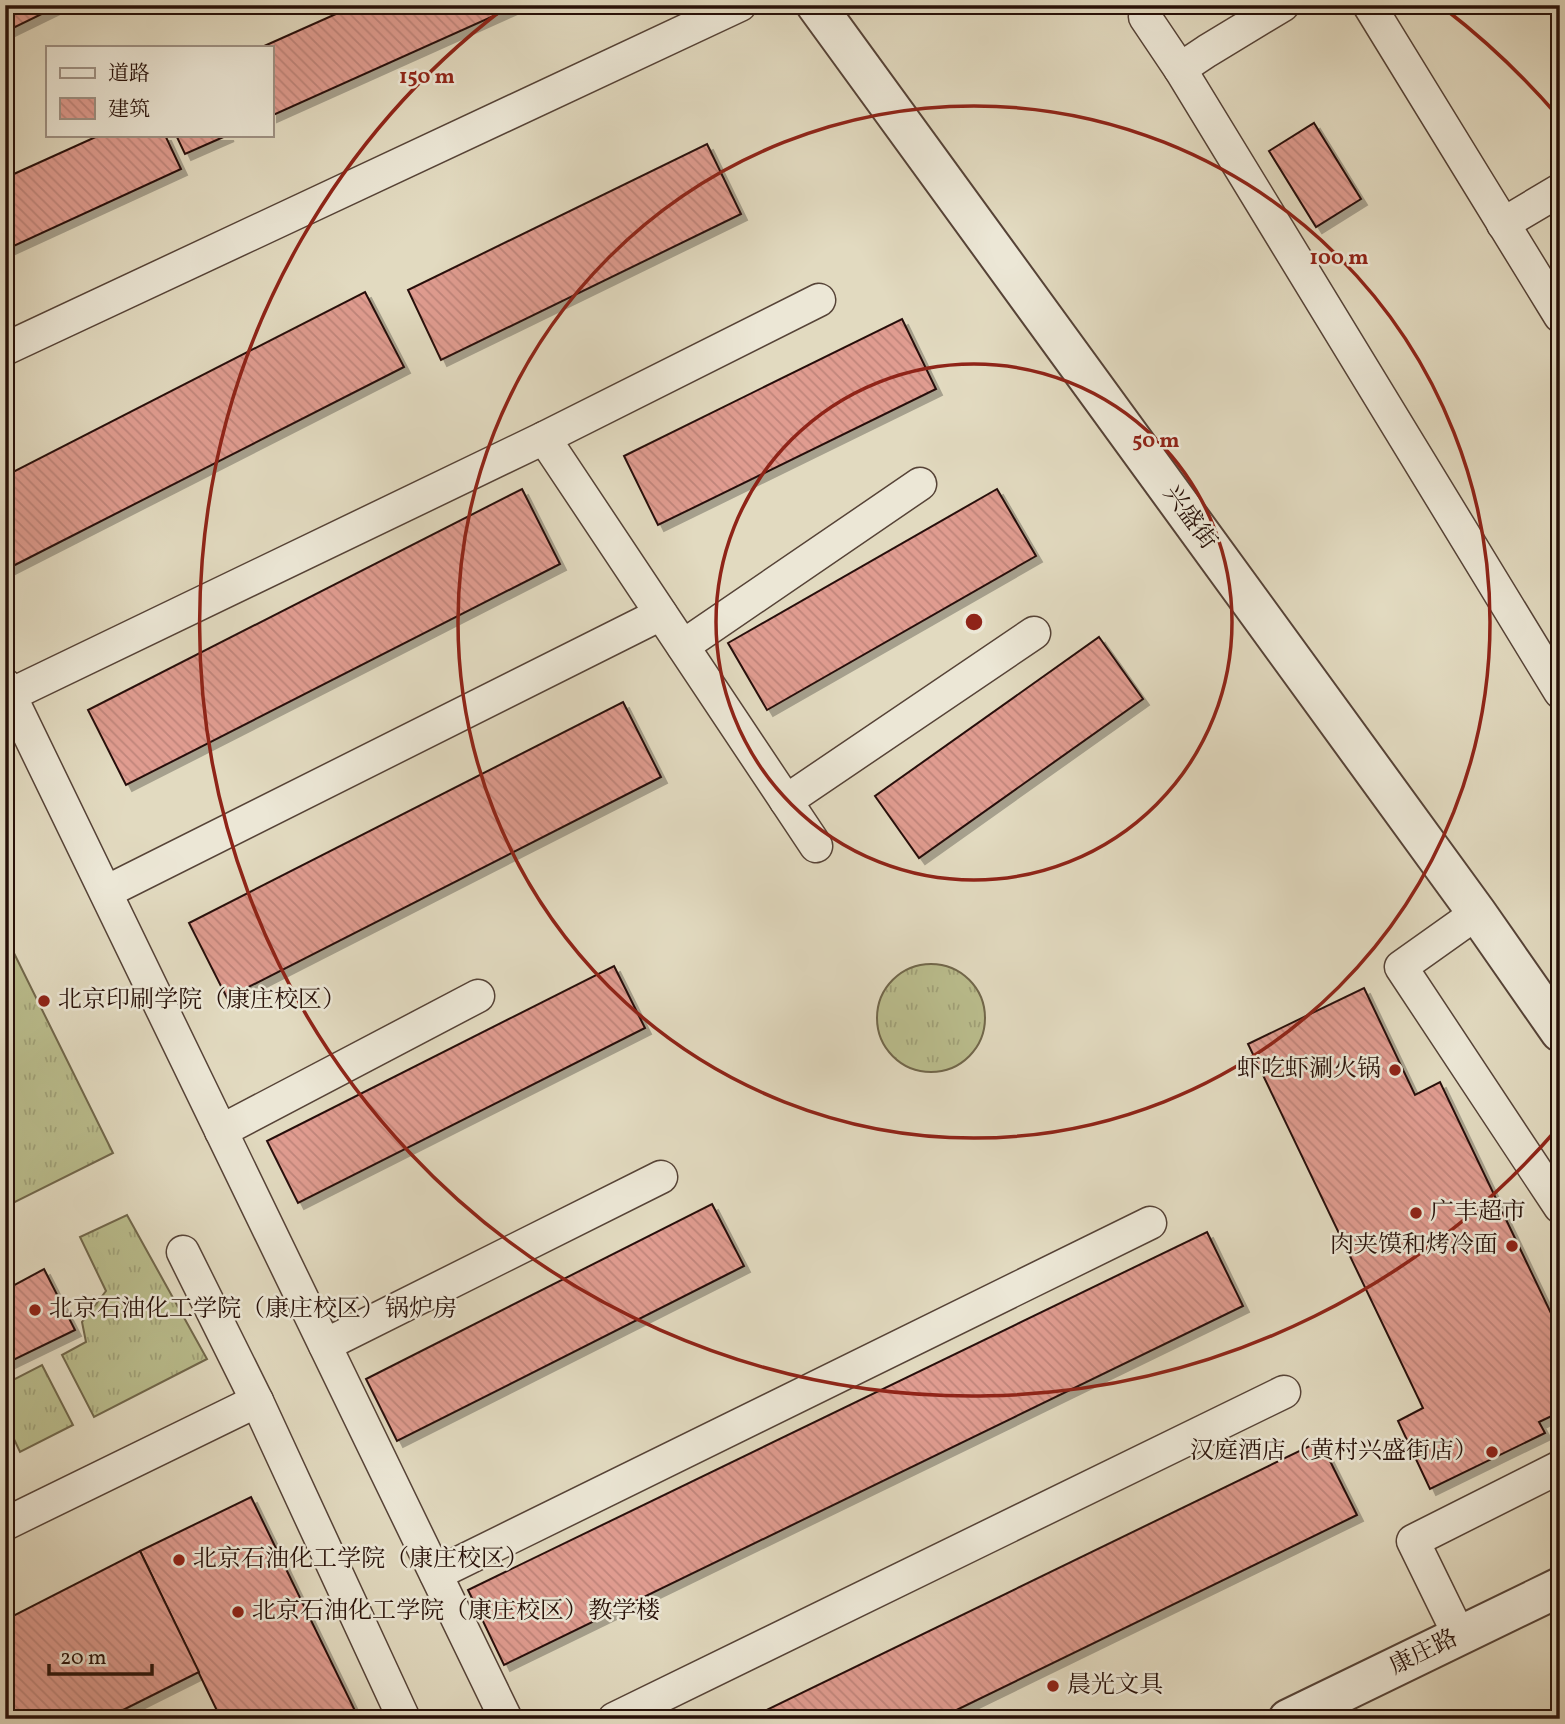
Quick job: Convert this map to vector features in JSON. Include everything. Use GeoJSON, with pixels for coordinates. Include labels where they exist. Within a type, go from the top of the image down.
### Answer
{"type":"FeatureCollection","features":[{"type":"Feature","properties":{"kind":"street"},"geometry":{"type":"LineString","coordinates":[[5,349],[740,5]]}},
{"type":"Feature","properties":{"kind":"street","name":"兴盛街"},"geometry":{"type":"LineString","coordinates":[[816,5],[1560,1032]]}},
{"type":"Feature","properties":{"kind":"street"},"geometry":{"type":"LineString","coordinates":[[1146,5],[1145,17],[1180,69],[1560,692]]}},
{"type":"Feature","properties":{"kind":"street"},"geometry":{"type":"LineString","coordinates":[[1180,69],[1283,5]]}},
{"type":"Feature","properties":{"kind":"street"},"geometry":{"type":"LineString","coordinates":[[1369,5],[1560,316]]}},
{"type":"Feature","properties":{"kind":"street"},"geometry":{"type":"LineString","coordinates":[[1503,224],[1560,190]]}},
{"type":"Feature","properties":{"kind":"street"},"geometry":{"type":"LineString","coordinates":[[506,1719],[8,690],[544,438],[819,300]]}},
{"type":"Feature","properties":{"kind":"street"},"geometry":{"type":"LineString","coordinates":[[544,438],[816,846]]}},
{"type":"Feature","properties":{"kind":"street"},"geometry":{"type":"LineString","coordinates":[[682,646],[920,484]]}},
{"type":"Feature","properties":{"kind":"street"},"geometry":{"type":"LineString","coordinates":[[106,892],[661,614]]}},
{"type":"Feature","properties":{"kind":"street"},"geometry":{"type":"LineString","coordinates":[[786,801],[1034,632]]}},
{"type":"Feature","properties":{"kind":"street"},"geometry":{"type":"LineString","coordinates":[[1476,913],[1401,967],[1560,1207]]}},
{"type":"Feature","properties":{"kind":"street"},"geometry":{"type":"LineString","coordinates":[[221,1131],[478,996]]}},
{"type":"Feature","properties":{"kind":"street"},"geometry":{"type":"LineString","coordinates":[[325,1345],[662,1177]]}},
{"type":"Feature","properties":{"kind":"street"},"geometry":{"type":"LineString","coordinates":[[436,1574],[1150,1223]]}},
{"type":"Feature","properties":{"kind":"street"},"geometry":{"type":"LineString","coordinates":[[183,1252],[257,1401],[404,1719]]}},
{"type":"Feature","properties":{"kind":"street"},"geometry":{"type":"LineString","coordinates":[[614,1719],[1284,1392]]}},
{"type":"Feature","properties":{"kind":"street"},"geometry":{"type":"LineString","coordinates":[[5,1524],[257,1401]]}},
{"type":"Feature","properties":{"kind":"street"},"geometry":{"type":"LineString","coordinates":[[1459,1635],[1413,1541],[1560,1467]]}},
{"type":"Feature","properties":{"kind":"street","name":"康庄路"},"geometry":{"type":"LineString","coordinates":[[1288,1719],[1560,1587]]}},
{"type":"Feature","properties":{"kind":"green space"},"geometry":{"type":"Polygon","coordinates":[[[5,935],[113,1153],[5,1207],[5,935]]]}},
{"type":"Feature","properties":{"kind":"green space"},"geometry":{"type":"Polygon","coordinates":[[[931,964],[952,968],[969,980],[981,997],[985,1018],[981,1039],[969,1056],[952,1068],[931,1072],[910,1068],[893,1056],[881,1039],[877,1018],[881,997],[893,980],[910,968],[931,964]]]}},
{"type":"Feature","properties":{"kind":"green space"},"geometry":{"type":"Polygon","coordinates":[[[127,1215],[207,1359],[94,1417],[62,1355],[86,1342],[82,1322],[106,1291],[80,1237],[127,1215]]]}},
{"type":"Feature","properties":{"kind":"green space"},"geometry":{"type":"Polygon","coordinates":[[[42,1365],[73,1425],[20,1452],[5,1420],[5,1384],[42,1365]]]}},
{"type":"Feature","properties":{"kind":"building"},"geometry":{"type":"Polygon","coordinates":[[[5,5],[60,5],[5,32],[5,5]]]}},
{"type":"Feature","properties":{"kind":"building"},"geometry":{"type":"Polygon","coordinates":[[[356,5],[518,5],[273,115],[273,46],[264,46],[356,5]]]}},
{"type":"Feature","properties":{"kind":"building"},"geometry":{"type":"Polygon","coordinates":[[[1314,123],[1361,199],[1316,227],[1269,151],[1314,123]]]}},
{"type":"Feature","properties":{"kind":"building"},"geometry":{"type":"Polygon","coordinates":[[[98,136],[165,136],[181,169],[5,250],[5,178],[98,136]]]}},
{"type":"Feature","properties":{"kind":"building"},"geometry":{"type":"Polygon","coordinates":[[[176,136],[226,136],[185,154],[176,136]]]}},
{"type":"Feature","properties":{"kind":"building"},"geometry":{"type":"Polygon","coordinates":[[[707,144],[741,214],[441,360],[408,290],[707,144]]]}},
{"type":"Feature","properties":{"kind":"building"},"geometry":{"type":"Polygon","coordinates":[[[365,292],[404,367],[5,570],[5,476],[365,292]]]}},
{"type":"Feature","properties":{"kind":"building"},"geometry":{"type":"Polygon","coordinates":[[[902,319],[936,389],[658,525],[624,456],[902,319]]]}},
{"type":"Feature","properties":{"kind":"building"},"geometry":{"type":"Polygon","coordinates":[[[522,489],[560,564],[126,785],[88,710],[522,489]]]}},
{"type":"Feature","properties":{"kind":"building"},"geometry":{"type":"Polygon","coordinates":[[[997,489],[1036,556],[767,710],[728,643],[997,489]]]}},
{"type":"Feature","properties":{"kind":"building"},"geometry":{"type":"Polygon","coordinates":[[[1099,637],[1143,699],[919,858],[875,796],[1099,637]]]}},
{"type":"Feature","properties":{"kind":"building"},"geometry":{"type":"Polygon","coordinates":[[[623,702],[661,777],[227,998],[189,923],[623,702]]]}},
{"type":"Feature","properties":{"kind":"building"},"geometry":{"type":"Polygon","coordinates":[[[614,966],[645,1028],[298,1203],[267,1141],[614,966]]]}},
{"type":"Feature","properties":{"kind":"building","name":"广丰超市"},"geometry":{"type":"Polygon","coordinates":[[[1364,988],[1415,1095],[1440,1082],[1560,1332],[1560,1362],[1553,1365],[1560,1379],[1560,1412],[1539,1422],[1545,1433],[1430,1489],[1398,1421],[1423,1408],[1248,1044],[1364,988]]]}},
{"type":"Feature","properties":{"kind":"building"},"geometry":{"type":"Polygon","coordinates":[[[712,1204],[744,1266],[397,1441],[366,1379],[712,1204]]]}},
{"type":"Feature","properties":{"kind":"building"},"geometry":{"type":"Polygon","coordinates":[[[1207,1232],[1243,1306],[504,1665],[468,1590],[1207,1232]]]}},
{"type":"Feature","properties":{"kind":"building","name":"北京石油化工学院（康庄校区）锅炉房"},"geometry":{"type":"Polygon","coordinates":[[[44,1269],[75,1330],[5,1364],[5,1290],[44,1269]]]}},
{"type":"Feature","properties":{"kind":"building"},"geometry":{"type":"Polygon","coordinates":[[[1320,1441],[1357,1515],[938,1719],[748,1719],[1320,1441]]]}},
{"type":"Feature","properties":{"kind":"building","name":"北京石油化工学院（康庄校区）教学楼"},"geometry":{"type":"Polygon","coordinates":[[[251,1497],[359,1719],[221,1719],[140,1551],[251,1497]]]}},
{"type":"Feature","properties":{"kind":"building"},"geometry":{"type":"Polygon","coordinates":[[[140,1551],[199,1672],[105,1719],[5,1719],[5,1620],[140,1551]]]}},
{"type":"Feature","properties":{"kind":"place","name":"北京印刷学院（康庄校区）"},"geometry":{"type":"Point","coordinates":[44,1001]}},
{"type":"Feature","properties":{"kind":"place","name":"虾吃虾涮火锅"},"geometry":{"type":"Point","coordinates":[1395,1070]}},
{"type":"Feature","properties":{"kind":"place","name":"广丰超市"},"geometry":{"type":"Point","coordinates":[1416,1213]}},
{"type":"Feature","properties":{"kind":"place","name":"肉夹馍和烤冷面"},"geometry":{"type":"Point","coordinates":[1512,1246]}},
{"type":"Feature","properties":{"kind":"place","name":"北京石油化工学院（康庄校区）锅炉房"},"geometry":{"type":"Point","coordinates":[35,1310]}},
{"type":"Feature","properties":{"kind":"place","name":"汉庭酒店（黄村兴盛街店）"},"geometry":{"type":"Point","coordinates":[1492,1452]}},
{"type":"Feature","properties":{"kind":"place","name":"北京石油化工学院（康庄校区）"},"geometry":{"type":"Point","coordinates":[179,1560]}},
{"type":"Feature","properties":{"kind":"place","name":"北京石油化工学院（康庄校区）教学楼"},"geometry":{"type":"Point","coordinates":[238,1612]}},
{"type":"Feature","properties":{"kind":"place","name":"晨光文具"},"geometry":{"type":"Point","coordinates":[1053,1686]}}]}
